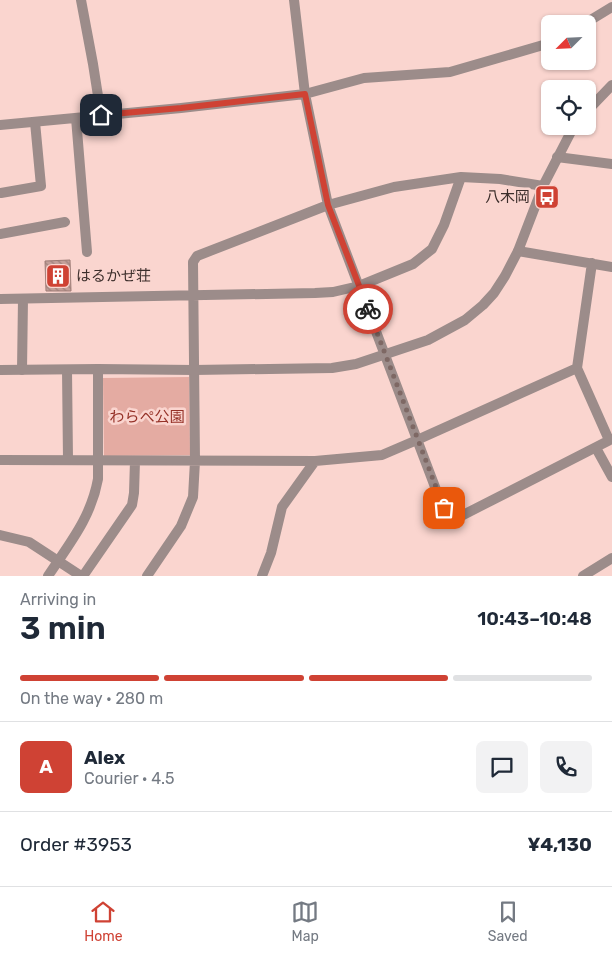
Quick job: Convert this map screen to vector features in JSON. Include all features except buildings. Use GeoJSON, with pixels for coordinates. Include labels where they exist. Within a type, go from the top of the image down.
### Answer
{"type":"FeatureCollection","features":[{"type":"Feature","properties":{"kind":"street"},"geometry":{"type":"LineString","coordinates":[[80,0],[101,115]]}},
{"type":"Feature","properties":{"kind":"street"},"geometry":{"type":"LineString","coordinates":[[294,0],[305,94],[328,205],[444,508],[463,516],[611,440],[577,368],[592,263]]}},
{"type":"Feature","properties":{"kind":"street"},"geometry":{"type":"LineString","coordinates":[[596,17],[612,7]]}},
{"type":"Feature","properties":{"kind":"street"},"geometry":{"type":"LineString","coordinates":[[0,125],[305,94],[364,78],[450,72],[541,46]]}},
{"type":"Feature","properties":{"kind":"street"},"geometry":{"type":"LineString","coordinates":[[596,102],[612,85]]}},
{"type":"Feature","properties":{"kind":"street"},"geometry":{"type":"LineString","coordinates":[[76,118],[87,252]]}},
{"type":"Feature","properties":{"kind":"street"},"geometry":{"type":"LineString","coordinates":[[2,194],[41,186],[35,122]]}},
{"type":"Feature","properties":{"kind":"street"},"geometry":{"type":"LineString","coordinates":[[0,370],[332,368],[356,364],[428,340],[465,320],[494,293],[518,251],[543,186],[569,135]]}},
{"type":"Feature","properties":{"kind":"street"},"geometry":{"type":"LineString","coordinates":[[557,158],[612,164]]}},
{"type":"Feature","properties":{"kind":"street"},"geometry":{"type":"LineString","coordinates":[[0,299],[333,292],[359,286],[413,264],[432,249],[444,226],[461,177]]}},
{"type":"Feature","properties":{"kind":"street"},"geometry":{"type":"LineString","coordinates":[[147,576],[182,526],[193,497],[195,461],[193,262],[197,256],[328,205],[394,186],[461,177],[500,179],[543,186]]}},
{"type":"Feature","properties":{"kind":"street"},"geometry":{"type":"LineString","coordinates":[[0,234],[65,222]]}},
{"type":"Feature","properties":{"kind":"street"},"geometry":{"type":"LineString","coordinates":[[518,251],[612,268]]}},
{"type":"Feature","properties":{"kind":"street"},"geometry":{"type":"LineString","coordinates":[[22,370],[23,299]]}},
{"type":"Feature","properties":{"kind":"street"},"geometry":{"type":"LineString","coordinates":[[0,460],[315,461],[382,455],[577,368]]}},
{"type":"Feature","properties":{"kind":"street"},"geometry":{"type":"LineString","coordinates":[[48,576],[85,520],[95,493],[98,479],[98,369]]}},
{"type":"Feature","properties":{"kind":"street"},"geometry":{"type":"LineString","coordinates":[[67,370],[68,460]]}},
{"type":"Feature","properties":{"kind":"street"},"geometry":{"type":"LineString","coordinates":[[596,448],[612,477]]}},
{"type":"Feature","properties":{"kind":"street"},"geometry":{"type":"LineString","coordinates":[[0,535],[29,542],[82,576],[132,505],[135,461]]}},
{"type":"Feature","properties":{"kind":"street"},"geometry":{"type":"LineString","coordinates":[[262,576],[271,553],[282,507],[315,461]]}},
{"type":"Feature","properties":{"kind":"street"},"geometry":{"type":"LineString","coordinates":[[583,576],[612,558]]}},
{"type":"Feature","properties":{"kind":"green space","name":"わらぺ公園"},"geometry":{"type":"Polygon","coordinates":[[[189,377],[190,455],[104,456],[103,378],[189,377]]]}},
{"type":"Feature","properties":{"kind":"way so far"},"geometry":{"type":"LineString","coordinates":[[368,309],[444,508]]}},
{"type":"Feature","properties":{"kind":"place","name":"八木岡"},"geometry":{"type":"Point","coordinates":[547,197]}},
{"type":"Feature","properties":{"kind":"place","name":"はるかぜ荘"},"geometry":{"type":"Point","coordinates":[58,276]}},
{"type":"Feature","properties":{"kind":"route"},"geometry":{"type":"LineString","coordinates":[[101,115],[305,94],[328,205],[368,309]]}}]}
